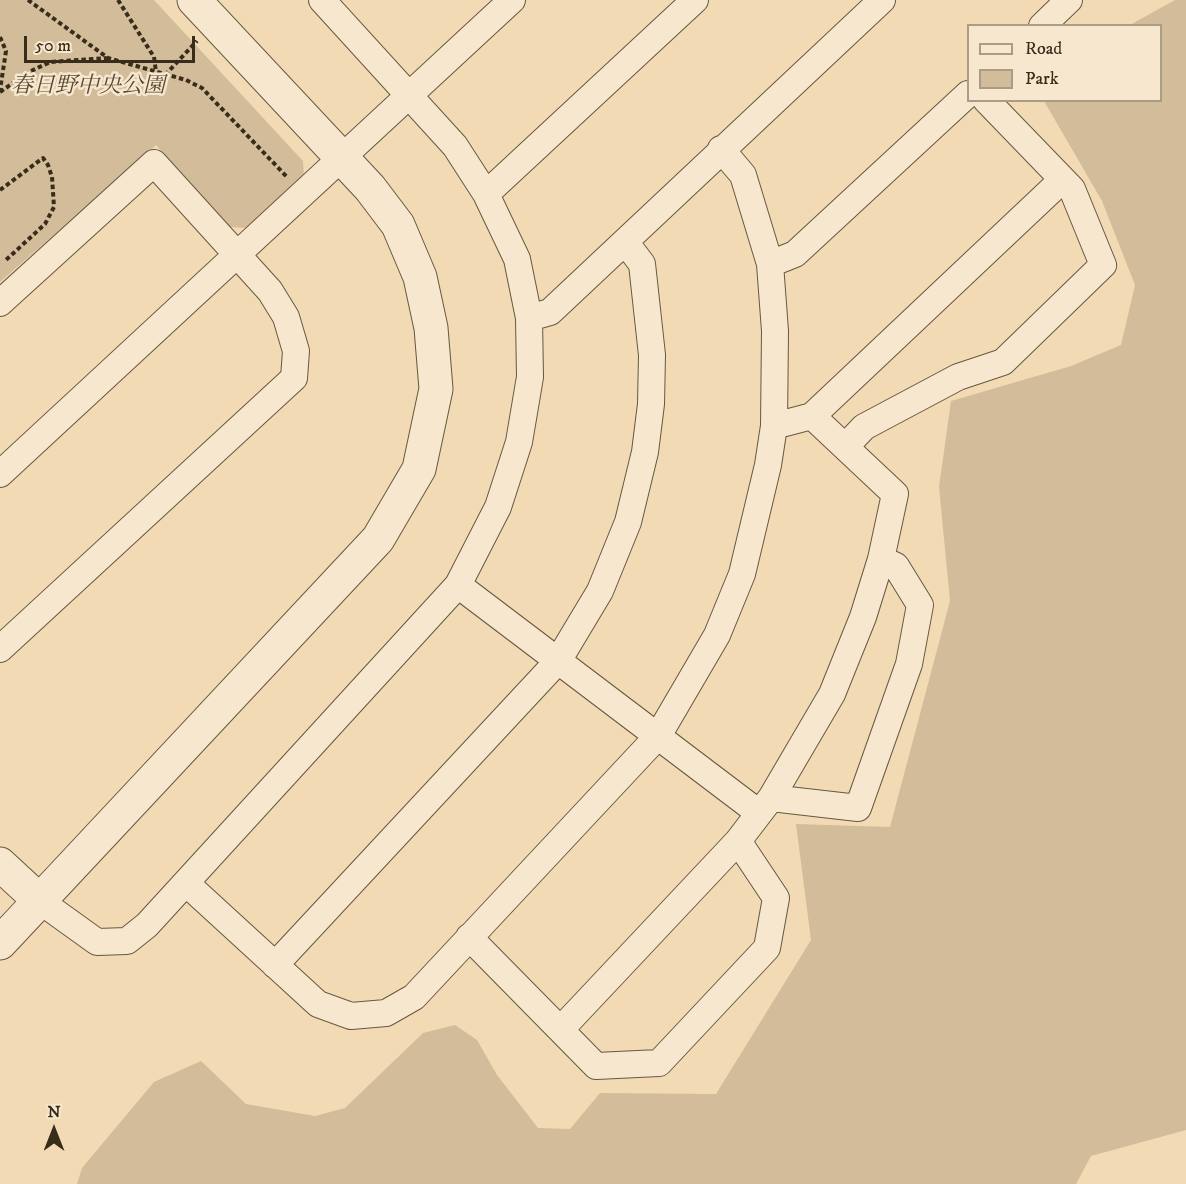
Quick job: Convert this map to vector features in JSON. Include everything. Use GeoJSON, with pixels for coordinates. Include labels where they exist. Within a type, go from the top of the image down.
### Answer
{"type":"FeatureCollection","features":[{"type":"Feature","properties":{"kind":"street"},"geometry":{"type":"LineString","coordinates":[[0,943],[378,539],[418,469],[436,390],[431,328],[420,277],[398,225],[370,188],[194,0]]}},
{"type":"Feature","properties":{"kind":"street"},"geometry":{"type":"LineString","coordinates":[[0,474],[512,0]]}},
{"type":"Feature","properties":{"kind":"street"},"geometry":{"type":"LineString","coordinates":[[486,195],[695,0]]}},
{"type":"Feature","properties":{"kind":"street"},"geometry":{"type":"LineString","coordinates":[[529,318],[550,312],[882,0]]}},
{"type":"Feature","properties":{"kind":"street"},"geometry":{"type":"LineString","coordinates":[[1044,24],[1069,0]]}},
{"type":"Feature","properties":{"kind":"street"},"geometry":{"type":"LineString","coordinates":[[0,864],[39,901],[97,942],[127,941],[147,925],[187,884],[458,585],[498,507],[519,442],[530,377],[529,318],[517,259],[486,195],[455,146],[325,1]]}},
{"type":"Feature","properties":{"kind":"street"},"geometry":{"type":"LineString","coordinates":[[770,264],[795,254],[967,96]]}},
{"type":"Feature","properties":{"kind":"street"},"geometry":{"type":"LineString","coordinates":[[845,447],[864,428],[947,382],[1003,362],[1103,265],[1072,189],[1061,181],[988,102]]}},
{"type":"Feature","properties":{"kind":"street"},"geometry":{"type":"LineString","coordinates":[[187,884],[318,1004],[351,1016],[386,1013],[414,996],[658,736],[717,635],[742,574],[768,465],[774,426],[775,331],[770,264],[743,175],[721,149]]}},
{"type":"Feature","properties":{"kind":"street"},"geometry":{"type":"LineString","coordinates":[[0,303],[154,163],[270,291],[286,317],[296,351],[294,378],[0,649]]}},
{"type":"Feature","properties":{"kind":"street"},"geometry":{"type":"LineString","coordinates":[[774,426],[812,416],[1061,181]]}},
{"type":"Feature","properties":{"kind":"street"},"geometry":{"type":"LineString","coordinates":[[275,965],[558,661],[604,581],[628,522],[645,452],[651,404],[652,355],[642,264],[626,243]]}},
{"type":"Feature","properties":{"kind":"street"},"geometry":{"type":"LineString","coordinates":[[562,1028],[738,841],[765,805],[832,694],[863,617],[881,559],[895,494],[812,416]]}},
{"type":"Feature","properties":{"kind":"street"},"geometry":{"type":"LineString","coordinates":[[458,585],[658,736],[765,805],[858,808],[909,664],[920,605],[896,566],[881,559]]}},
{"type":"Feature","properties":{"kind":"street"},"geometry":{"type":"LineString","coordinates":[[469,937],[562,1028],[596,1066],[659,1063],[766,948],[776,898],[738,841]]}},
{"type":"Feature","properties":{"kind":"path"},"geometry":{"type":"LineString","coordinates":[[28,0],[108,58],[186,80],[202,88],[295,186]]}},
{"type":"Feature","properties":{"kind":"path"},"geometry":{"type":"LineString","coordinates":[[118,0],[154,57],[156,72]]}},
{"type":"Feature","properties":{"kind":"path"},"geometry":{"type":"LineString","coordinates":[[0,37],[6,51],[0,91]]}},
{"type":"Feature","properties":{"kind":"path"},"geometry":{"type":"LineString","coordinates":[[165,75],[200,38]]}},
{"type":"Feature","properties":{"kind":"path"},"geometry":{"type":"LineString","coordinates":[[0,91],[29,72],[50,62],[108,58]]}},
{"type":"Feature","properties":{"kind":"path"},"geometry":{"type":"LineString","coordinates":[[0,190],[43,158],[48,165],[52,177],[54,207],[45,224],[6,260]]}},
{"type":"Feature","properties":{"kind":"green space","name":"春日野中央公園"},"geometry":{"type":"Polygon","coordinates":[[[0,0],[154,0],[303,161],[304,178],[248,228],[228,227],[156,145],[0,282],[0,0]]]}},
{"type":"Feature","properties":{"kind":"green space"},"geometry":{"type":"Polygon","coordinates":[[[1175,0],[1186,0],[1186,1130],[1091,1156],[1076,1184],[77,1184],[82,1168],[154,1082],[201,1061],[246,1104],[315,1116],[345,1108],[423,1033],[455,1025],[477,1040],[497,1075],[538,1128],[570,1129],[600,1093],[716,1094],[811,940],[796,824],[890,827],[950,601],[939,487],[951,401],[1071,366],[1121,345],[1135,285],[1102,201],[1045,102],[1162,102],[1162,24],[1132,24],[1175,0]]]}}]}
